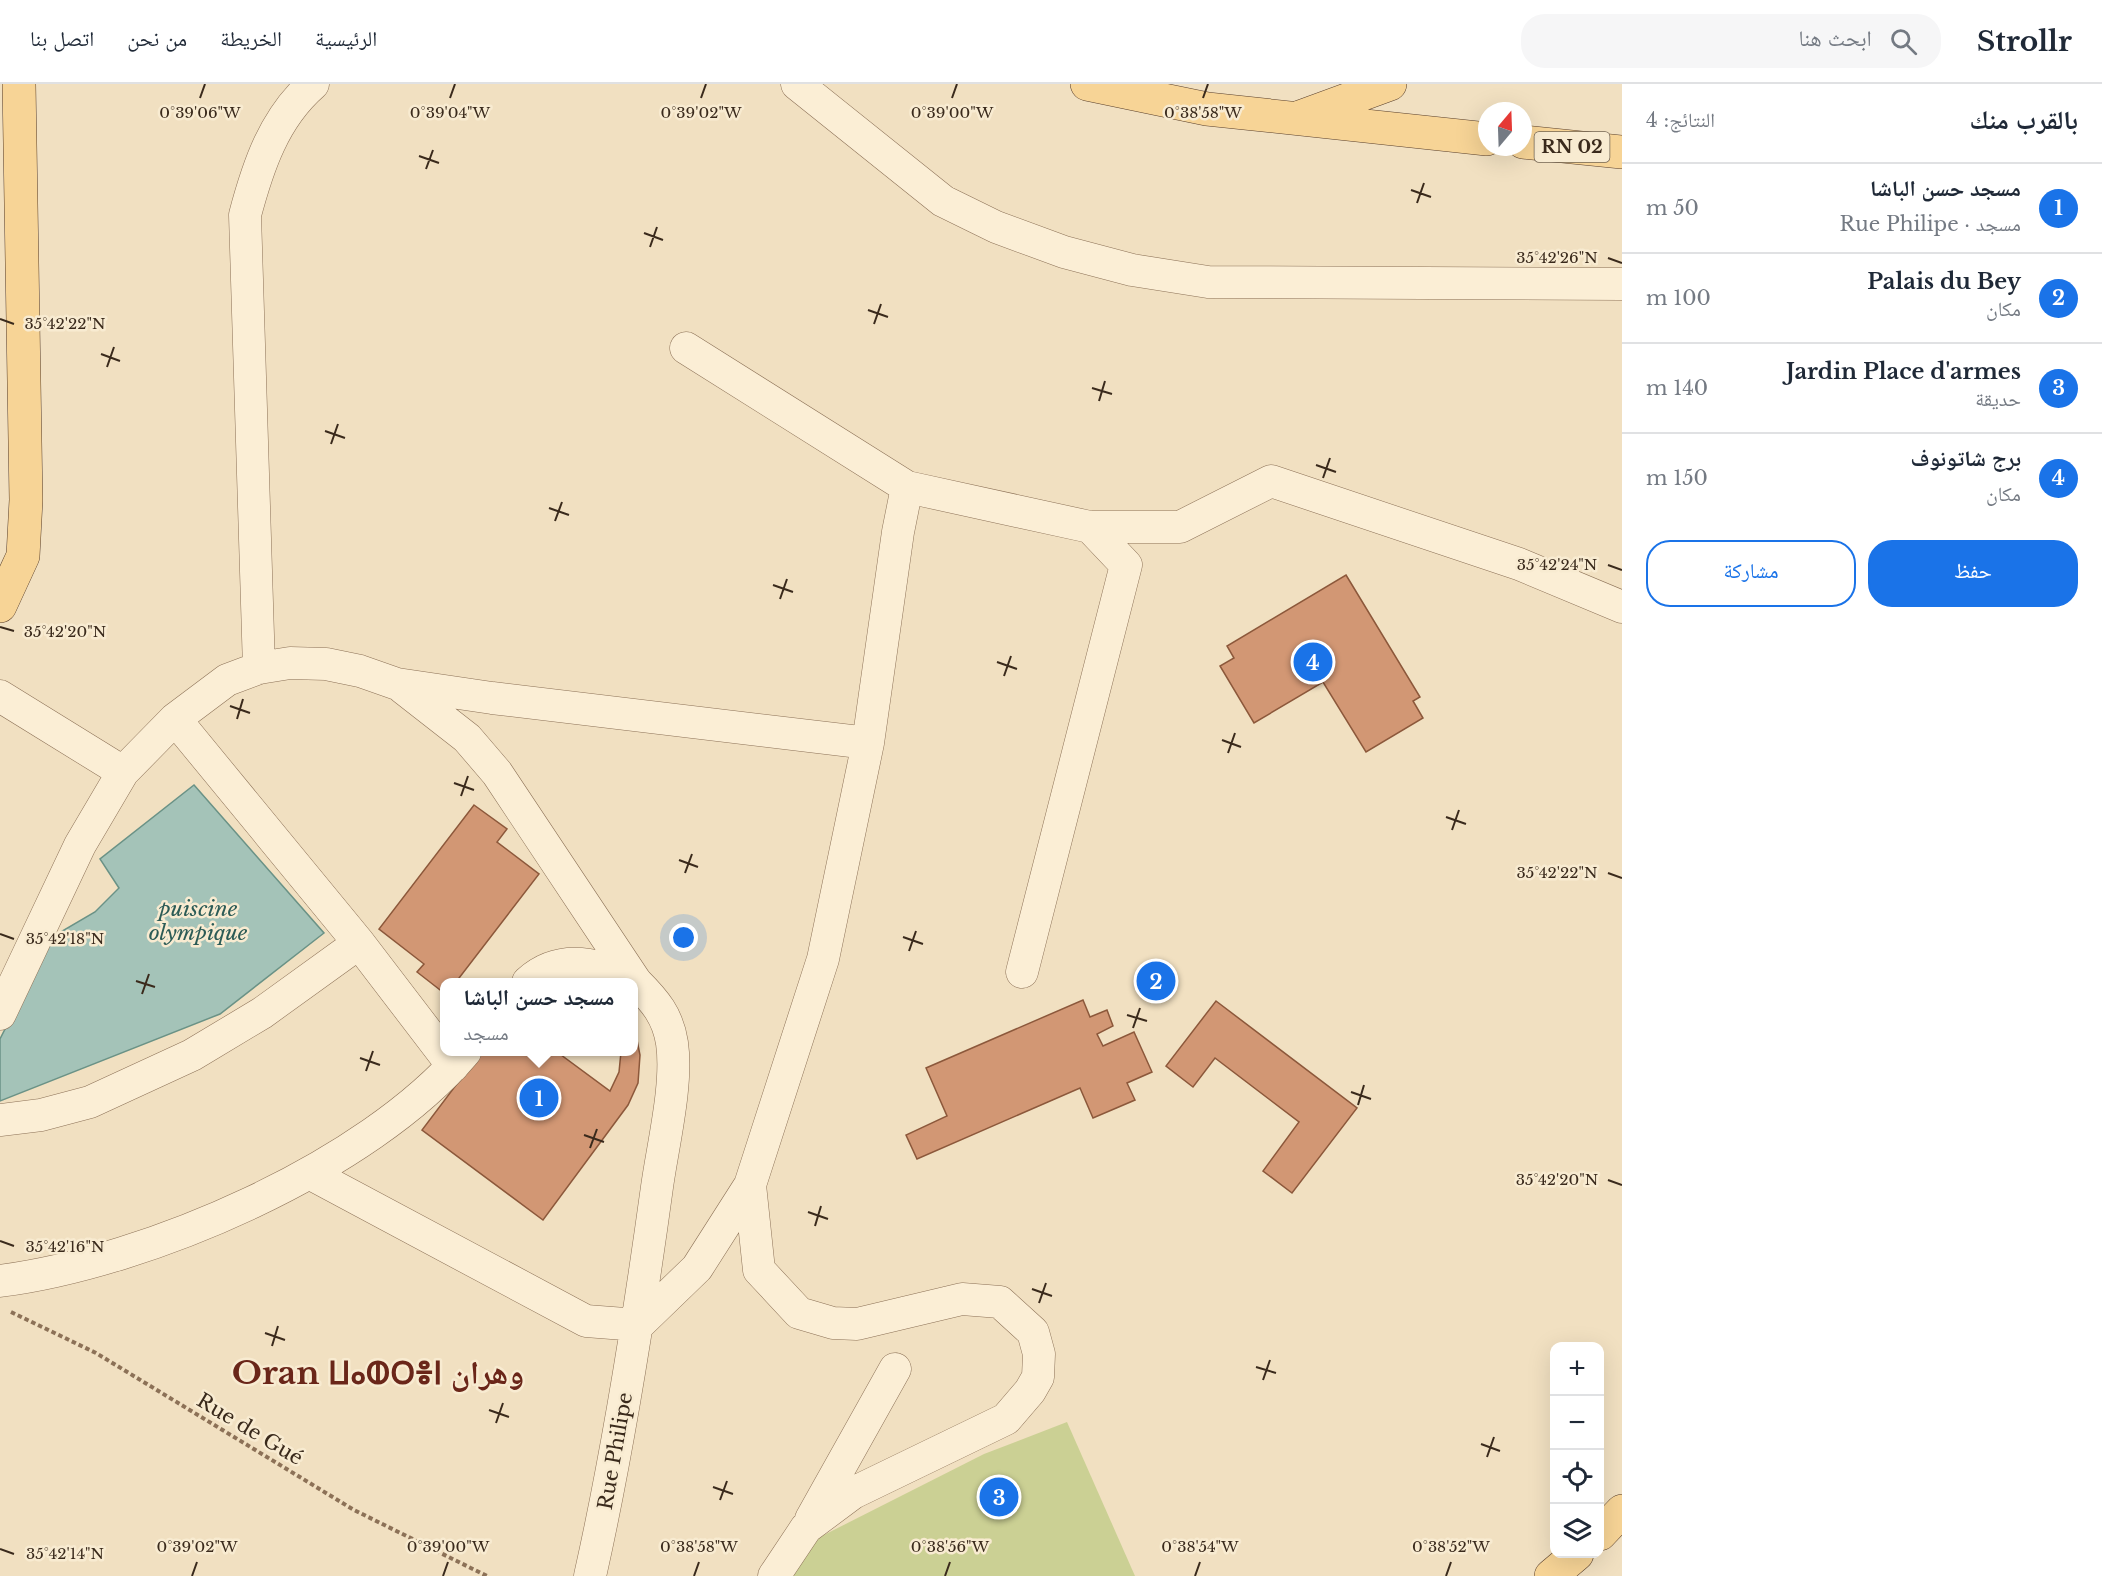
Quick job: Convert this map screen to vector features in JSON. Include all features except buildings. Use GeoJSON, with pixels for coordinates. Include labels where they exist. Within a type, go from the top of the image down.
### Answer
{"type":"FeatureCollection","features":[{"type":"Feature","properties":{"kind":"main road"},"geometry":{"type":"LineString","coordinates":[[0,606],[23,556],[27,500],[19,84]]}},
{"type":"Feature","properties":{"kind":"main road"},"geometry":{"type":"LineString","coordinates":[[1087,84],[1207,110],[1478,138]]}},
{"type":"Feature","properties":{"kind":"main road"},"geometry":{"type":"LineString","coordinates":[[1292,119],[1390,84]]}},
{"type":"Feature","properties":{"kind":"main road","name":"RN 02"},"geometry":{"type":"LineString","coordinates":[[1532,143],[1622,152]]}},
{"type":"Feature","properties":{"kind":"main road"},"geometry":{"type":"LineString","coordinates":[[1604,1529],[1622,1511]]}},
{"type":"Feature","properties":{"kind":"main road"},"geometry":{"type":"LineString","coordinates":[[1551,1576],[1572,1558]]}},
{"type":"Feature","properties":{"kind":"street"},"geometry":{"type":"LineString","coordinates":[[259,668],[245,215],[257,170],[279,122],[314,84]]}},
{"type":"Feature","properties":{"kind":"street"},"geometry":{"type":"LineString","coordinates":[[797,84],[943,201],[996,227],[1064,252],[1132,270],[1208,282],[1622,284]]}},
{"type":"Feature","properties":{"kind":"street"},"geometry":{"type":"LineString","coordinates":[[686,348],[907,486],[1090,527],[1180,527],[1271,481],[1519,564],[1622,607]]}},
{"type":"Feature","properties":{"kind":"street"},"geometry":{"type":"LineString","coordinates":[[309,1173],[586,1321],[638,1325],[697,1268],[750,1185],[823,959],[868,743],[898,532],[907,486]]}},
{"type":"Feature","properties":{"kind":"street"},"geometry":{"type":"LineString","coordinates":[[1022,972],[1126,565],[1090,527]]}},
{"type":"Feature","properties":{"kind":"street"},"geometry":{"type":"LineString","coordinates":[[0,1014],[80,845],[123,772],[175,719],[227,680],[259,668],[290,663],[326,664],[360,671],[397,684],[868,743]]}},
{"type":"Feature","properties":{"kind":"street"},"geometry":{"type":"LineString","coordinates":[[397,684],[436,711],[467,738],[498,773],[633,978]]}},
{"type":"Feature","properties":{"kind":"street"},"geometry":{"type":"LineString","coordinates":[[0,696],[123,772]]}},
{"type":"Feature","properties":{"kind":"street"},"geometry":{"type":"LineString","coordinates":[[175,719],[359,943],[440,1037]]}},
{"type":"Feature","properties":{"kind":"street"},"geometry":{"type":"LineString","coordinates":[[0,1120],[41,1115],[90,1102],[192,1055],[262,1013],[359,943]]}},
{"type":"Feature","properties":{"kind":"street"},"geometry":{"type":"LineString","coordinates":[[535,978],[558,964],[587,964],[611,969],[628,978]]}},
{"type":"Feature","properties":{"kind":"street","name":"Rue Philipe"},"geometry":{"type":"LineString","coordinates":[[590,1576],[610,1489],[638,1325],[674,1067],[668,1024],[657,1003],[638,984]]}},
{"type":"Feature","properties":{"kind":"street"},"geometry":{"type":"LineString","coordinates":[[0,1281],[75,1268],[192,1228],[309,1173],[414,1102],[459,1059]]}},
{"type":"Feature","properties":{"kind":"street"},"geometry":{"type":"LineString","coordinates":[[750,1185],[759,1270],[799,1313],[833,1323],[857,1324],[962,1299],[1000,1302],[1034,1332],[1040,1354],[1038,1377],[1006,1419],[853,1493],[806,1528]]}},
{"type":"Feature","properties":{"kind":"street"},"geometry":{"type":"LineString","coordinates":[[774,1576],[806,1528],[895,1369]]}},
{"type":"Feature","properties":{"kind":"path","name":"Rue de Gué"},"geometry":{"type":"LineString","coordinates":[[0,1307],[96,1353],[354,1510],[486,1576]]}},
{"type":"Feature","properties":{"kind":"green space"},"geometry":{"type":"Polygon","coordinates":[[[1067,1422],[1135,1576],[790,1576],[814,1540],[984,1454],[1067,1422]]]}},
{"type":"Feature","properties":{"kind":"water","name":"puiscine olympique"},"geometry":{"type":"Polygon","coordinates":[[[194,785],[324,933],[220,1014],[0,1101],[0,1039],[52,937],[95,912],[119,888],[100,859],[194,785]]]}},
{"type":"Feature","properties":{"kind":"place","name":"برج شاتونوف"},"geometry":{"type":"Point","coordinates":[1313,662]}},
{"type":"Feature","properties":{"kind":"place","name":"Palais du Bey"},"geometry":{"type":"Point","coordinates":[1156,981]}},
{"type":"Feature","properties":{"kind":"place","name":"مسجد حسن الباشا"},"geometry":{"type":"Point","coordinates":[539,1098]}},
{"type":"Feature","properties":{"kind":"place","name":"Jardin Place d'armes"},"geometry":{"type":"Point","coordinates":[999,1497]}},
{"type":"Feature","properties":{"kind":"district","name":"Oran ⵡⴰⵀⵔⴻⵏ وهران"},"geometry":{"type":"Point","coordinates":[378,1373]}}]}
